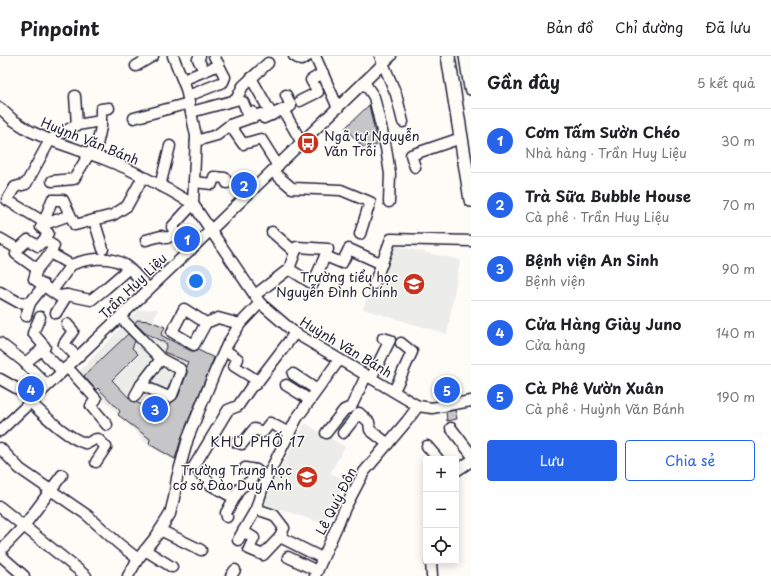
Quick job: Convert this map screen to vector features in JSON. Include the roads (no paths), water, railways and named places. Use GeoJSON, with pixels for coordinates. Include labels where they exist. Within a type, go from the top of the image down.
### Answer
{"type":"FeatureCollection","features":[{"type":"Feature","properties":{"kind":"main road"},"geometry":{"type":"LineString","coordinates":[[466,56],[471,88]]}},
{"type":"Feature","properties":{"kind":"main road"},"geometry":{"type":"LineString","coordinates":[[448,59],[471,200]]}},
{"type":"Feature","properties":{"kind":"street"},"geometry":{"type":"LineString","coordinates":[[136,66],[152,56]]}},
{"type":"Feature","properties":{"kind":"street"},"geometry":{"type":"LineString","coordinates":[[174,56],[183,80],[196,141],[192,204],[172,227],[190,250]]}},
{"type":"Feature","properties":{"kind":"street"},"geometry":{"type":"LineString","coordinates":[[200,56],[198,59],[204,71]]}},
{"type":"Feature","properties":{"kind":"street"},"geometry":{"type":"LineString","coordinates":[[294,56],[301,60],[308,56]]}},
{"type":"Feature","properties":{"kind":"street"},"geometry":{"type":"LineString","coordinates":[[315,56],[338,108]]}},
{"type":"Feature","properties":{"kind":"street"},"geometry":{"type":"LineString","coordinates":[[385,58],[403,122]]}},
{"type":"Feature","properties":{"kind":"street","name":"Trần Huy Liệu"},"geometry":{"type":"LineString","coordinates":[[0,431],[302,143],[364,82],[385,58]]}},
{"type":"Feature","properties":{"kind":"street"},"geometry":{"type":"LineString","coordinates":[[183,80],[204,71],[216,60],[225,77],[223,82],[189,104]]}},
{"type":"Feature","properties":{"kind":"street"},"geometry":{"type":"LineString","coordinates":[[134,118],[189,104],[236,100],[243,86],[268,63]]}},
{"type":"Feature","properties":{"kind":"street"},"geometry":{"type":"LineString","coordinates":[[300,101],[318,92],[311,80],[323,73]]}},
{"type":"Feature","properties":{"kind":"street"},"geometry":{"type":"LineString","coordinates":[[251,78],[272,115]]}},
{"type":"Feature","properties":{"kind":"street"},"geometry":{"type":"LineString","coordinates":[[364,82],[374,97],[386,148],[390,174],[389,202]]}},
{"type":"Feature","properties":{"kind":"street"},"geometry":{"type":"LineString","coordinates":[[196,141],[217,135],[230,126],[261,114],[264,118],[291,106],[286,95]]}},
{"type":"Feature","properties":{"kind":"street"},"geometry":{"type":"LineString","coordinates":[[75,96],[78,125]]}},
{"type":"Feature","properties":{"kind":"street"},"geometry":{"type":"LineString","coordinates":[[243,102],[247,112],[252,112],[254,117]]}},
{"type":"Feature","properties":{"kind":"street","name":"Huỳnh Văn Bánh"},"geometry":{"type":"LineString","coordinates":[[0,108],[13,120],[30,132],[118,165],[192,204],[258,299],[295,333],[418,406],[432,408],[471,401]]}},
{"type":"Feature","properties":{"kind":"street"},"geometry":{"type":"LineString","coordinates":[[52,181],[74,179],[89,154],[97,145],[101,121],[101,109],[109,108]]}},
{"type":"Feature","properties":{"kind":"street"},"geometry":{"type":"LineString","coordinates":[[283,110],[302,143]]}},
{"type":"Feature","properties":{"kind":"street"},"geometry":{"type":"LineString","coordinates":[[70,215],[48,223],[7,200],[15,187],[26,184],[50,140],[78,125],[101,121]]}},
{"type":"Feature","properties":{"kind":"street"},"geometry":{"type":"LineString","coordinates":[[230,126],[243,144],[261,139],[275,168],[292,188],[341,190],[370,202],[360,234]]}},
{"type":"Feature","properties":{"kind":"street"},"geometry":{"type":"LineString","coordinates":[[415,166],[410,150],[461,138]]}},
{"type":"Feature","properties":{"kind":"street"},"geometry":{"type":"LineString","coordinates":[[160,186],[170,146]]}},
{"type":"Feature","properties":{"kind":"street"},"geometry":{"type":"LineString","coordinates":[[37,270],[16,254],[18,249],[28,240],[38,246],[44,240],[48,233],[41,227],[52,200],[63,200],[75,225],[113,215],[127,206],[143,177]]}},
{"type":"Feature","properties":{"kind":"street"},"geometry":{"type":"LineString","coordinates":[[194,182],[212,184],[214,177],[225,178],[227,183]]}},
{"type":"Feature","properties":{"kind":"street"},"geometry":{"type":"LineString","coordinates":[[94,220],[103,249]]}},
{"type":"Feature","properties":{"kind":"street"},"geometry":{"type":"LineString","coordinates":[[146,240],[162,236],[167,238],[177,232]]}},
{"type":"Feature","properties":{"kind":"street"},"geometry":{"type":"LineString","coordinates":[[272,232],[295,252]]}},
{"type":"Feature","properties":{"kind":"street"},"geometry":{"type":"LineString","coordinates":[[0,240],[1,239],[18,249]]}},
{"type":"Feature","properties":{"kind":"street"},"geometry":{"type":"LineString","coordinates":[[374,284],[391,239],[471,241]]}},
{"type":"Feature","properties":{"kind":"street"},"geometry":{"type":"LineString","coordinates":[[44,240],[54,246],[37,270],[34,279],[58,296],[68,295],[91,300],[128,269]]}},
{"type":"Feature","properties":{"kind":"street"},"geometry":{"type":"LineString","coordinates":[[128,576],[138,559],[146,550],[170,514],[178,472],[188,438],[225,350],[240,324],[258,299],[289,269],[297,247],[326,253],[342,263],[349,249],[382,264]]}},
{"type":"Feature","properties":{"kind":"street"},"geometry":{"type":"LineString","coordinates":[[50,253],[71,265]]}},
{"type":"Feature","properties":{"kind":"street"},"geometry":{"type":"LineString","coordinates":[[289,269],[313,284],[326,253]]}},
{"type":"Feature","properties":{"kind":"street"},"geometry":{"type":"LineString","coordinates":[[26,316],[30,303],[48,288],[71,265],[81,261],[108,259],[124,264],[149,288]]}},
{"type":"Feature","properties":{"kind":"street"},"geometry":{"type":"LineString","coordinates":[[0,292],[18,302],[30,303]]}},
{"type":"Feature","properties":{"kind":"street"},"geometry":{"type":"LineString","coordinates":[[56,313],[68,295]]}},
{"type":"Feature","properties":{"kind":"street"},"geometry":{"type":"LineString","coordinates":[[25,363],[45,347],[33,333],[40,317]]}},
{"type":"Feature","properties":{"kind":"street"},"geometry":{"type":"LineString","coordinates":[[120,317],[161,359],[180,369],[181,371],[172,396],[169,397],[141,385]]}},
{"type":"Feature","properties":{"kind":"street"},"geometry":{"type":"LineString","coordinates":[[206,323],[218,318],[240,324]]}},
{"type":"Feature","properties":{"kind":"street"},"geometry":{"type":"LineString","coordinates":[[67,324],[73,331],[64,344],[77,357]]}},
{"type":"Feature","properties":{"kind":"street"},"geometry":{"type":"LineString","coordinates":[[234,498],[208,484],[208,481],[197,471],[228,410],[238,406],[251,387],[258,381],[295,333]]}},
{"type":"Feature","properties":{"kind":"street"},"geometry":{"type":"LineString","coordinates":[[326,434],[344,410],[351,408],[390,340],[383,338]]}},
{"type":"Feature","properties":{"kind":"street"},"geometry":{"type":"LineString","coordinates":[[0,343],[25,363],[47,385]]}},
{"type":"Feature","properties":{"kind":"street"},"geometry":{"type":"LineString","coordinates":[[394,391],[412,352],[401,344]]}},
{"type":"Feature","properties":{"kind":"street"},"geometry":{"type":"LineString","coordinates":[[40,350],[65,369],[96,399],[91,406],[107,425]]}},
{"type":"Feature","properties":{"kind":"street"},"geometry":{"type":"LineString","coordinates":[[225,350],[238,359],[234,366],[258,381]]}},
{"type":"Feature","properties":{"kind":"street"},"geometry":{"type":"LineString","coordinates":[[135,396],[141,385],[161,359]]}},
{"type":"Feature","properties":{"kind":"street"},"geometry":{"type":"LineString","coordinates":[[256,509],[274,515],[284,528],[280,537],[263,555],[249,549],[254,538],[241,536],[256,509],[267,477],[297,418],[339,360]]}},
{"type":"Feature","properties":{"kind":"street"},"geometry":{"type":"LineString","coordinates":[[293,374],[317,390]]}},
{"type":"Feature","properties":{"kind":"street"},"geometry":{"type":"LineString","coordinates":[[0,379],[32,400],[48,419],[79,441],[86,444],[95,438],[98,439],[106,447],[96,462]]}},
{"type":"Feature","properties":{"kind":"street"},"geometry":{"type":"LineString","coordinates":[[286,385],[310,400]]}},
{"type":"Feature","properties":{"kind":"street","name":"Lê Quý Ðôn"},"geometry":{"type":"LineString","coordinates":[[316,573],[345,508],[364,472],[418,406]]}},
{"type":"Feature","properties":{"kind":"street"},"geometry":{"type":"LineString","coordinates":[[342,433],[359,413],[370,422],[370,430],[388,444]]}},
{"type":"Feature","properties":{"kind":"street"},"geometry":{"type":"LineString","coordinates":[[236,442],[242,444],[254,429],[263,432],[270,423],[290,434]]}},
{"type":"Feature","properties":{"kind":"street"},"geometry":{"type":"LineString","coordinates":[[450,428],[471,454]]}},
{"type":"Feature","properties":{"kind":"street"},"geometry":{"type":"LineString","coordinates":[[427,446],[435,456]]}},
{"type":"Feature","properties":{"kind":"street"},"geometry":{"type":"LineString","coordinates":[[0,448],[20,469],[87,515],[138,559]]}},
{"type":"Feature","properties":{"kind":"street"},"geometry":{"type":"LineString","coordinates":[[459,470],[471,462]]}},
{"type":"Feature","properties":{"kind":"street"},"geometry":{"type":"LineString","coordinates":[[245,468],[256,470],[267,477]]}},
{"type":"Feature","properties":{"kind":"street"},"geometry":{"type":"LineString","coordinates":[[227,516],[226,513],[240,488],[251,482],[256,470]]}},
{"type":"Feature","properties":{"kind":"street"},"geometry":{"type":"LineString","coordinates":[[0,551],[24,526],[62,475]]}},
{"type":"Feature","properties":{"kind":"street"},"geometry":{"type":"LineString","coordinates":[[0,507],[86,576]]}},
{"type":"Feature","properties":{"kind":"street"},"geometry":{"type":"LineString","coordinates":[[160,530],[201,550]]}},
{"type":"Feature","properties":{"kind":"street"},"geometry":{"type":"LineString","coordinates":[[280,537],[322,558]]}},
{"type":"Feature","properties":{"kind":"street"},"geometry":{"type":"LineString","coordinates":[[146,550],[172,567]]}},
{"type":"Feature","properties":{"kind":"street"},"geometry":{"type":"LineString","coordinates":[[0,555],[24,576]]}},
{"type":"Feature","properties":{"kind":"street"},"geometry":{"type":"LineString","coordinates":[[288,557],[316,573]]}},
{"type":"Feature","properties":{"kind":"street"},"geometry":{"type":"LineString","coordinates":[[431,564],[432,576]]}},
{"type":"Feature","properties":{"kind":"place","name":"Ngã tư Nguyễn Văn Trỗi"},"geometry":{"type":"Point","coordinates":[308,143]}},
{"type":"Feature","properties":{"kind":"place","name":"Trà Sữa Bubble House"},"geometry":{"type":"Point","coordinates":[244,185]}},
{"type":"Feature","properties":{"kind":"place","name":"Cơm Tấm Sườn Chéo"},"geometry":{"type":"Point","coordinates":[187,239]}},
{"type":"Feature","properties":{"kind":"place","name":"Trường tiểu học Nguyễn Đình Chính"},"geometry":{"type":"Point","coordinates":[414,284]}},
{"type":"Feature","properties":{"kind":"place","name":"Cửa Hàng Giày Juno"},"geometry":{"type":"Point","coordinates":[31,389]}},
{"type":"Feature","properties":{"kind":"place","name":"Cà Phê Vườn Xuân"},"geometry":{"type":"Point","coordinates":[447,390]}},
{"type":"Feature","properties":{"kind":"place","name":"Bệnh viện An Sinh"},"geometry":{"type":"Point","coordinates":[155,409]}},
{"type":"Feature","properties":{"kind":"place","name":"Trường Trung học cơ sở Đào Duy Anh"},"geometry":{"type":"Point","coordinates":[307,477]}},
{"type":"Feature","properties":{"kind":"district","name":"KHU PHỐ 17"},"geometry":{"type":"Point","coordinates":[258,442]}}]}
